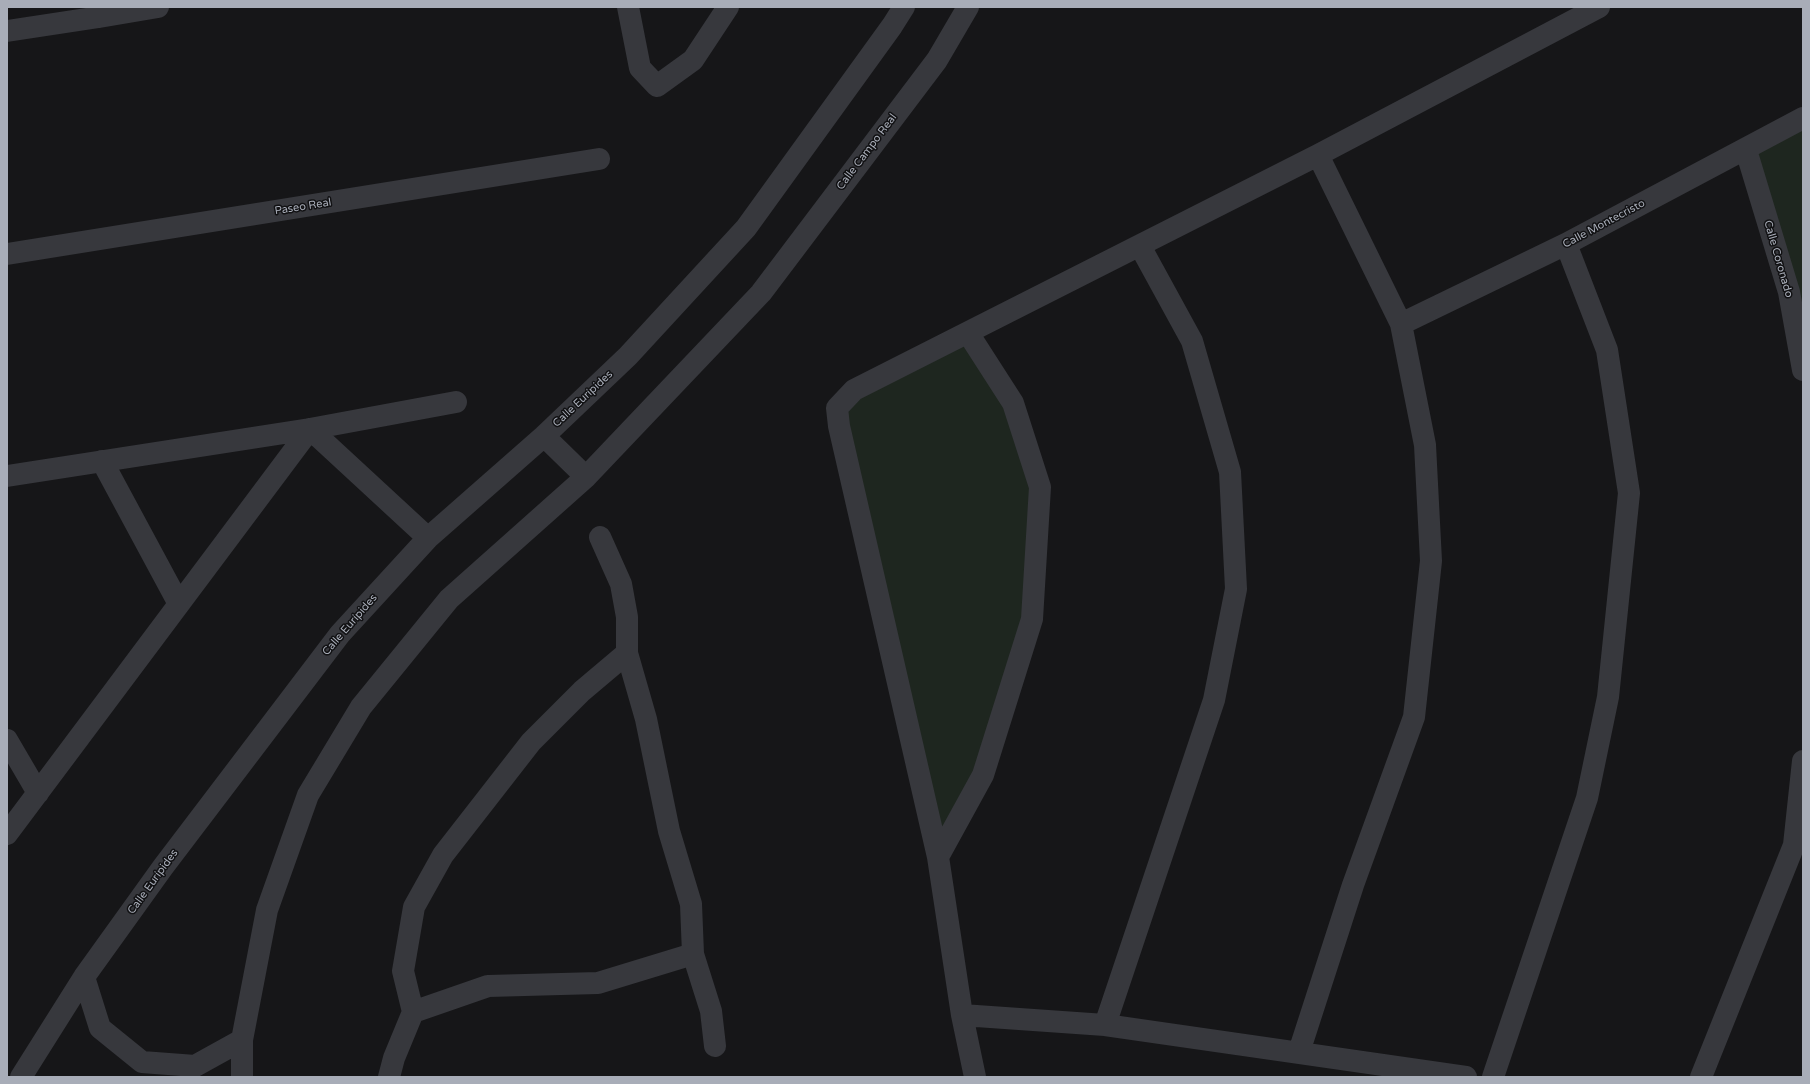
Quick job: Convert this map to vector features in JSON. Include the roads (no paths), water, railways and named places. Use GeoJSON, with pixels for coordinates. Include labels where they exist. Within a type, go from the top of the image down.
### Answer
{"type":"FeatureCollection","features":[{"type":"Feature","properties":{"kind":"street"},"geometry":{"type":"LineString","coordinates":[[7,31],[99,12],[158,7]]}},
{"type":"Feature","properties":{"kind":"street"},"geometry":{"type":"LineString","coordinates":[[628,7],[640,68],[657,86],[693,60],[728,7]]}},
{"type":"Feature","properties":{"kind":"street","name":"Calle Eurípides"},"geometry":{"type":"LineString","coordinates":[[20,1077],[84,978],[163,867],[340,634],[428,538],[544,436],[628,356],[746,228],[892,26],[904,7]]}},
{"type":"Feature","properties":{"kind":"street","name":"Calle Campo Real"},"geometry":{"type":"LineString","coordinates":[[586,477],[761,293],[937,60],[968,7]]}},
{"type":"Feature","properties":{"kind":"street"},"geometry":{"type":"LineString","coordinates":[[975,1077],[962,1015],[938,857],[839,426],[837,408],[854,390],[1318,155],[1599,7]]}},
{"type":"Feature","properties":{"kind":"street","name":"Calle Montecristo"},"geometry":{"type":"LineString","coordinates":[[1401,324],[1566,244],[1746,150],[1803,118]]}},
{"type":"Feature","properties":{"kind":"street","name":"Calle Coronado"},"geometry":{"type":"LineString","coordinates":[[1746,150],[1788,292],[1803,370]]}},
{"type":"Feature","properties":{"kind":"street"},"geometry":{"type":"LineString","coordinates":[[1299,1052],[1353,885],[1414,717],[1431,561],[1425,445],[1401,324],[1318,155]]}},
{"type":"Feature","properties":{"kind":"street","name":"Paseo Real"},"geometry":{"type":"LineString","coordinates":[[7,254],[599,159]]}},
{"type":"Feature","properties":{"kind":"street"},"geometry":{"type":"LineString","coordinates":[[1493,1077],[1587,798],[1608,697],[1629,493],[1606,350],[1566,244]]}},
{"type":"Feature","properties":{"kind":"street"},"geometry":{"type":"LineString","coordinates":[[1105,1025],[1214,700],[1236,589],[1230,472],[1192,341],[1140,246]]}},
{"type":"Feature","properties":{"kind":"street"},"geometry":{"type":"LineString","coordinates":[[938,857],[983,775],[1032,620],[1040,495],[1040,487],[1013,403],[968,333]]}},
{"type":"Feature","properties":{"kind":"street"},"geometry":{"type":"LineString","coordinates":[[7,476],[310,429],[456,402]]}},
{"type":"Feature","properties":{"kind":"street"},"geometry":{"type":"LineString","coordinates":[[310,429],[428,538]]}},
{"type":"Feature","properties":{"kind":"street"},"geometry":{"type":"LineString","coordinates":[[7,834],[310,429]]}},
{"type":"Feature","properties":{"kind":"street"},"geometry":{"type":"LineString","coordinates":[[242,1077],[242,1040],[267,910],[308,795],[361,707],[449,600],[586,477],[544,436]]}},
{"type":"Feature","properties":{"kind":"street"},"geometry":{"type":"LineString","coordinates":[[102,461],[179,604]]}},
{"type":"Feature","properties":{"kind":"street"},"geometry":{"type":"LineString","coordinates":[[600,537],[621,584],[627,617],[627,653],[646,719],[669,831],[692,904],[693,954],[710,1012],[715,1046]]}},
{"type":"Feature","properties":{"kind":"street"},"geometry":{"type":"LineString","coordinates":[[389,1077],[394,1058],[413,1012],[403,971],[414,907],[443,855],[531,742],[582,691],[627,653]]}},
{"type":"Feature","properties":{"kind":"street"},"geometry":{"type":"LineString","coordinates":[[7,740],[38,793]]}},
{"type":"Feature","properties":{"kind":"street"},"geometry":{"type":"LineString","coordinates":[[1701,1077],[1798,838],[1803,761]]}},
{"type":"Feature","properties":{"kind":"street"},"geometry":{"type":"LineString","coordinates":[[413,1012],[488,986],[598,983],[693,954]]}},
{"type":"Feature","properties":{"kind":"street"},"geometry":{"type":"LineString","coordinates":[[84,978],[100,1028],[142,1062],[195,1066],[242,1040]]}},
{"type":"Feature","properties":{"kind":"street"},"geometry":{"type":"LineString","coordinates":[[962,1015],[1105,1025],[1466,1077]]}}]}
